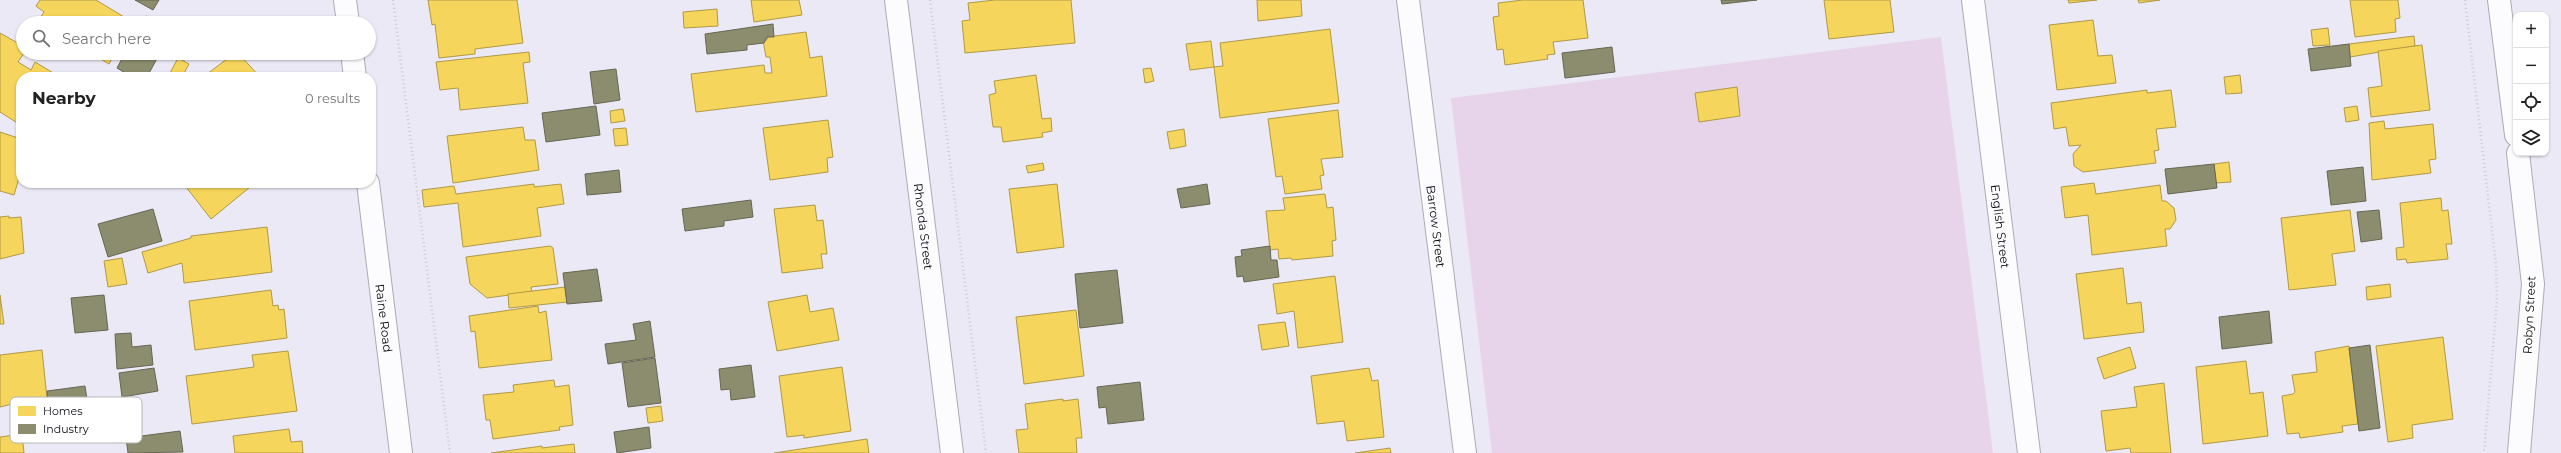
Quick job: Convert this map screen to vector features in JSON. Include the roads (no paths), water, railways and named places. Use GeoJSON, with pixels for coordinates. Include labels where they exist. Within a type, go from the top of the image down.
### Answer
{"type":"FeatureCollection","features":[{"type":"Feature","properties":{"kind":"street"},"geometry":{"type":"LineString","coordinates":[[345,0],[347,16]]}},
{"type":"Feature","properties":{"kind":"street","name":"Rhonda Street"},"geometry":{"type":"LineString","coordinates":[[896,0],[952,453]]}},
{"type":"Feature","properties":{"kind":"street","name":"Barrow Street"},"geometry":{"type":"LineString","coordinates":[[1408,0],[1465,453]]}},
{"type":"Feature","properties":{"kind":"street","name":"English Street"},"geometry":{"type":"LineString","coordinates":[[1973,0],[2029,453]]}},
{"type":"Feature","properties":{"kind":"street"},"geometry":{"type":"LineString","coordinates":[[2499,0],[2514,120]]}},
{"type":"Feature","properties":{"kind":"street"},"geometry":{"type":"LineString","coordinates":[[353,60],[354,72]]}},
{"type":"Feature","properties":{"kind":"street","name":"Robyn Street"},"geometry":{"type":"LineString","coordinates":[[2518,156],[2533,284],[2519,453]]}},
{"type":"Feature","properties":{"kind":"street","name":"Raine Road"},"geometry":{"type":"LineString","coordinates":[[369,188],[401,453]]}}]}
